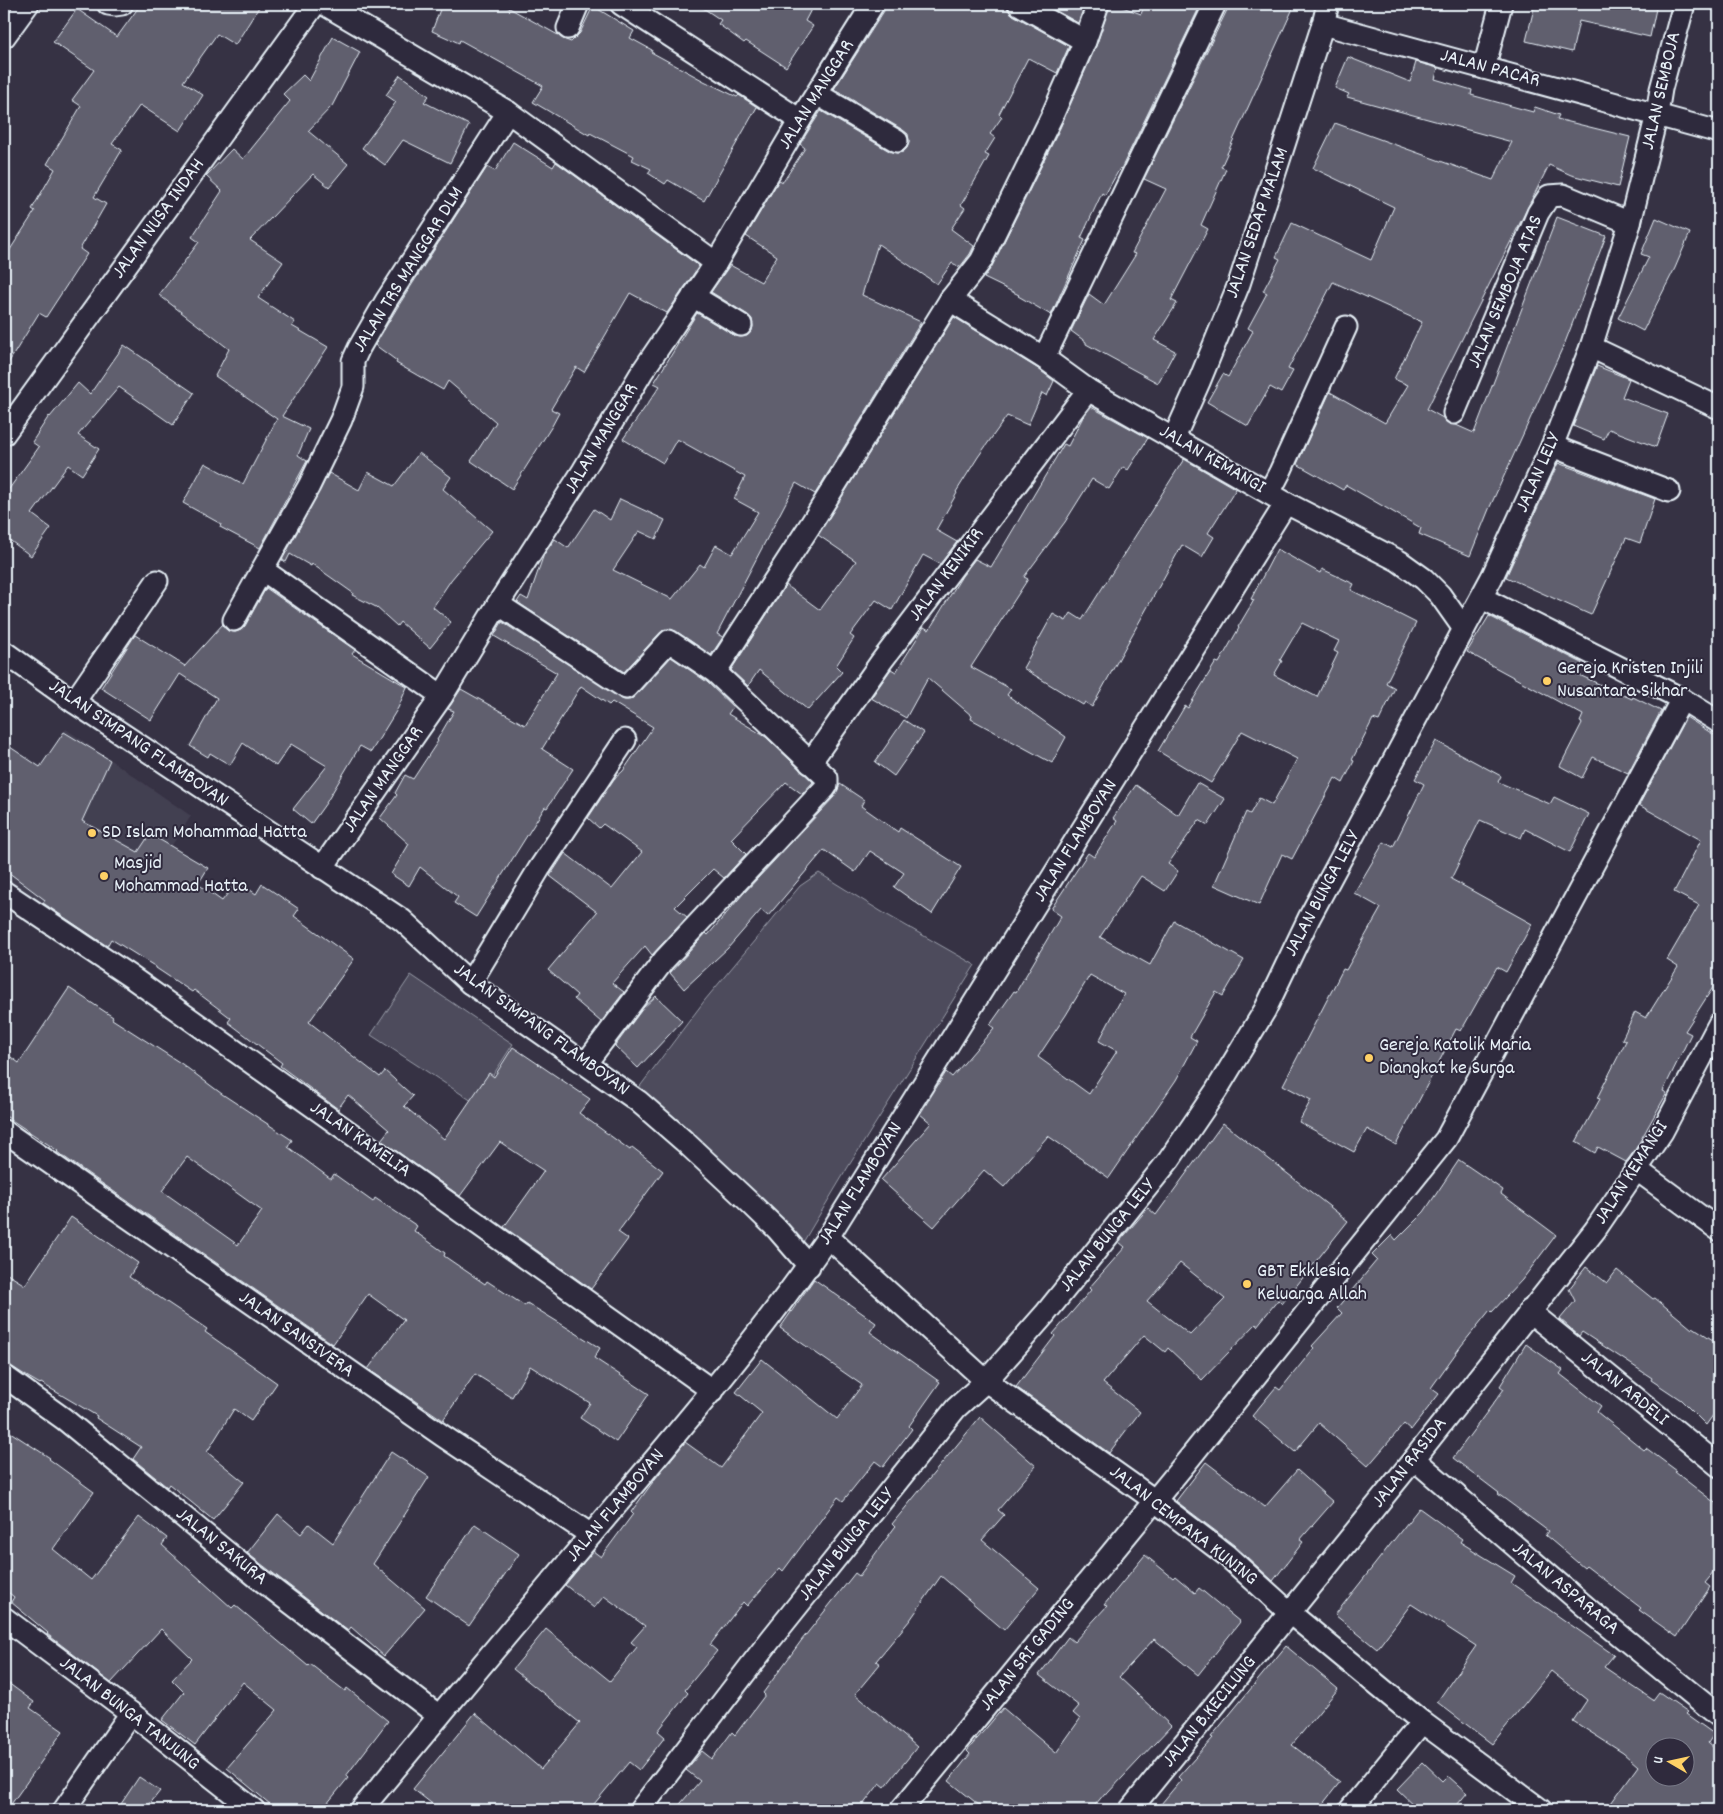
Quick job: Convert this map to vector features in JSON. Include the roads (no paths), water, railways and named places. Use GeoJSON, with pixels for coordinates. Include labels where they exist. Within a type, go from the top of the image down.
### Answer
{"type":"FeatureCollection","features":[{"type":"Feature","properties":{"kind":"street"},"geometry":{"type":"LineString","coordinates":[[4,36],[28,4]]}},
{"type":"Feature","properties":{"kind":"street"},"geometry":{"type":"LineString","coordinates":[[108,4],[122,4]]}},
{"type":"Feature","properties":{"kind":"street","name":"JALAN NUSA INDAH"},"geometry":{"type":"LineString","coordinates":[[4,434],[315,4]]}},
{"type":"Feature","properties":{"kind":"street"},"geometry":{"type":"LineString","coordinates":[[324,4],[508,112],[716,263]]}},
{"type":"Feature","properties":{"kind":"street"},"geometry":{"type":"LineString","coordinates":[[568,28],[578,4]]}},
{"type":"Feature","properties":{"kind":"street"},"geometry":{"type":"LineString","coordinates":[[621,4],[800,120]]}},
{"type":"Feature","properties":{"kind":"street","name":"JALAN MANGGAR"},"geometry":{"type":"LineString","coordinates":[[322,868],[442,696],[583,471],[642,372],[716,263],[800,120],[873,4]]}},
{"type":"Feature","properties":{"kind":"street"},"geometry":{"type":"LineString","coordinates":[[1019,4],[1085,41]]}},
{"type":"Feature","properties":{"kind":"street"},"geometry":{"type":"LineString","coordinates":[[715,672],[811,524],[950,300],[981,261],[1051,118],[1085,41],[1098,4]]}},
{"type":"Feature","properties":{"kind":"street"},"geometry":{"type":"LineString","coordinates":[[1044,358],[1216,4]]}},
{"type":"Feature","properties":{"kind":"street","name":"JALAN SEDAP MALAM"},"geometry":{"type":"LineString","coordinates":[[1174,438],[1239,284],[1328,4]]}},
{"type":"Feature","properties":{"kind":"street"},"geometry":{"type":"LineString","coordinates":[[1484,68],[1501,4]]}},
{"type":"Feature","properties":{"kind":"street","name":"JALAN SEMBOJA"},"geometry":{"type":"LineString","coordinates":[[1630,223],[1657,114],[1661,89],[1684,4]]}},
{"type":"Feature","properties":{"kind":"street","name":"JALAN PACAR"},"geometry":{"type":"LineString","coordinates":[[1323,24],[1719,132]]}},
{"type":"Feature","properties":{"kind":"street"},"geometry":{"type":"LineString","coordinates":[[817,94],[897,141]]}},
{"type":"Feature","properties":{"kind":"street","name":"JALAN TRS MANGGAR DLM"},"geometry":{"type":"LineString","coordinates":[[234,620],[309,486],[341,420],[353,387],[353,361],[360,348],[386,301],[508,112]]}},
{"type":"Feature","properties":{"kind":"street","name":"JALAN SEMBOJA ATAS"},"geometry":{"type":"LineString","coordinates":[[1454,412],[1538,213],[1549,196],[1563,195],[1630,223]]}},
{"type":"Feature","properties":{"kind":"street"},"geometry":{"type":"LineString","coordinates":[[1630,223],[1591,347],[1719,408]]}},
{"type":"Feature","properties":{"kind":"street"},"geometry":{"type":"LineString","coordinates":[[694,296],[741,325]]}},
{"type":"Feature","properties":{"kind":"street","name":"JALAN KEMANGI"},"geometry":{"type":"LineString","coordinates":[[950,300],[1044,358],[1088,390],[1277,498],[1399,561],[1424,579],[1440,595],[1464,629]]}},
{"type":"Feature","properties":{"kind":"street","name":"JALAN FLAMBOYAN"},"geometry":{"type":"LineString","coordinates":[[361,1810],[712,1391],[809,1266],[1277,498],[1280,472],[1346,328]]}},
{"type":"Feature","properties":{"kind":"street","name":"JALAN LELY"},"geometry":{"type":"LineString","coordinates":[[1482,598],[1552,446],[1591,347]]}},
{"type":"Feature","properties":{"kind":"street","name":"JALAN KENIKIR"},"geometry":{"type":"LineString","coordinates":[[810,763],[881,662],[1088,390]]}},
{"type":"Feature","properties":{"kind":"street"},"geometry":{"type":"LineString","coordinates":[[1552,446],[1669,492]]}},
{"type":"Feature","properties":{"kind":"street"},"geometry":{"type":"LineString","coordinates":[[263,570],[442,696]]}},
{"type":"Feature","properties":{"kind":"street"},"geometry":{"type":"LineString","coordinates":[[74,702],[157,581]]}},
{"type":"Feature","properties":{"kind":"street"},"geometry":{"type":"LineString","coordinates":[[1482,598],[1682,699],[1719,722]]}},
{"type":"Feature","properties":{"kind":"street","name":"JALAN BUNGA LELY"},"geometry":{"type":"LineString","coordinates":[[640,1810],[771,1639],[956,1408],[986,1381],[1045,1314],[1169,1160],[1216,1091],[1265,1010],[1309,918],[1482,598]]}},
{"type":"Feature","properties":{"kind":"street"},"geometry":{"type":"LineString","coordinates":[[498,604],[626,688],[669,641],[715,672],[826,778],[827,785],[664,960],[586,1063]]}},
{"type":"Feature","properties":{"kind":"street","name":"JALAN SIMPANG FLAMBOYAN"},"geometry":{"type":"LineString","coordinates":[[4,652],[74,702],[402,920],[470,983],[638,1100],[777,1229],[809,1266]]}},
{"type":"Feature","properties":{"kind":"street","name":"JALAN SRI GADING"},"geometry":{"type":"LineString","coordinates":[[901,1810],[1446,1139],[1682,699]]}},
{"type":"Feature","properties":{"kind":"street"},"geometry":{"type":"LineString","coordinates":[[470,983],[539,869],[625,740]]}},
{"type":"Feature","properties":{"kind":"street","name":"JALAN KAMELIA"},"geometry":{"type":"LineString","coordinates":[[4,892],[138,982],[712,1391]]}},
{"type":"Feature","properties":{"kind":"street","name":"JALAN KEMANGI"},"geometry":{"type":"LineString","coordinates":[[1529,1312],[1595,1230],[1662,1132],[1719,1024]]}},
{"type":"Feature","properties":{"kind":"street","name":"JALAN SANSIVERA"},"geometry":{"type":"LineString","coordinates":[[4,1132],[402,1408],[591,1535]]}},
{"type":"Feature","properties":{"kind":"street"},"geometry":{"type":"LineString","coordinates":[[1636,1169],[1719,1230]]}},
{"type":"Feature","properties":{"kind":"street","name":"JALAN CEMPAKA KUNING"},"geometry":{"type":"LineString","coordinates":[[828,1237],[986,1381],[1154,1500],[1226,1555],[1290,1613],[1422,1722],[1541,1810]]}},
{"type":"Feature","properties":{"kind":"street","name":"JALAN RASIDA"},"geometry":{"type":"LineString","coordinates":[[1290,1613],[1529,1312]]}},
{"type":"Feature","properties":{"kind":"street","name":"JALAN ARDELI"},"geometry":{"type":"LineString","coordinates":[[1529,1312],[1719,1466]]}},
{"type":"Feature","properties":{"kind":"street","name":"JALAN SAKURA"},"geometry":{"type":"LineString","coordinates":[[4,1376],[64,1419],[257,1576],[439,1716]]}},
{"type":"Feature","properties":{"kind":"street","name":"JALAN ASPARAGA"},"geometry":{"type":"LineString","coordinates":[[1414,1459],[1594,1614],[1719,1716]]}},
{"type":"Feature","properties":{"kind":"street","name":"JALAN B.KECILUNG"},"geometry":{"type":"LineString","coordinates":[[1130,1810],[1290,1613]]}},
{"type":"Feature","properties":{"kind":"street","name":"JALAN BUNGA TANJUNG"},"geometry":{"type":"LineString","coordinates":[[4,1618],[131,1713],[254,1810]]}},
{"type":"Feature","properties":{"kind":"street"},"geometry":{"type":"LineString","coordinates":[[64,1810],[131,1713]]}},
{"type":"Feature","properties":{"kind":"street"},"geometry":{"type":"LineString","coordinates":[[1350,1810],[1422,1722]]}},
{"type":"Feature","properties":{"kind":"place","name":"Gereja Kristen Injili Nusantara Sikhar"},"geometry":{"type":"Point","coordinates":[1547,681]}},
{"type":"Feature","properties":{"kind":"place","name":"SD Islam Mohammad Hatta"},"geometry":{"type":"Point","coordinates":[92,833]}},
{"type":"Feature","properties":{"kind":"place","name":"Masjid Mohammad Hatta"},"geometry":{"type":"Point","coordinates":[104,876]}},
{"type":"Feature","properties":{"kind":"place","name":"Gereja Katolik Maria Diangkat ke Surga"},"geometry":{"type":"Point","coordinates":[1369,1058]}},
{"type":"Feature","properties":{"kind":"place","name":"GBT Ekklesia Keluarga Allah"},"geometry":{"type":"Point","coordinates":[1247,1284]}}]}
